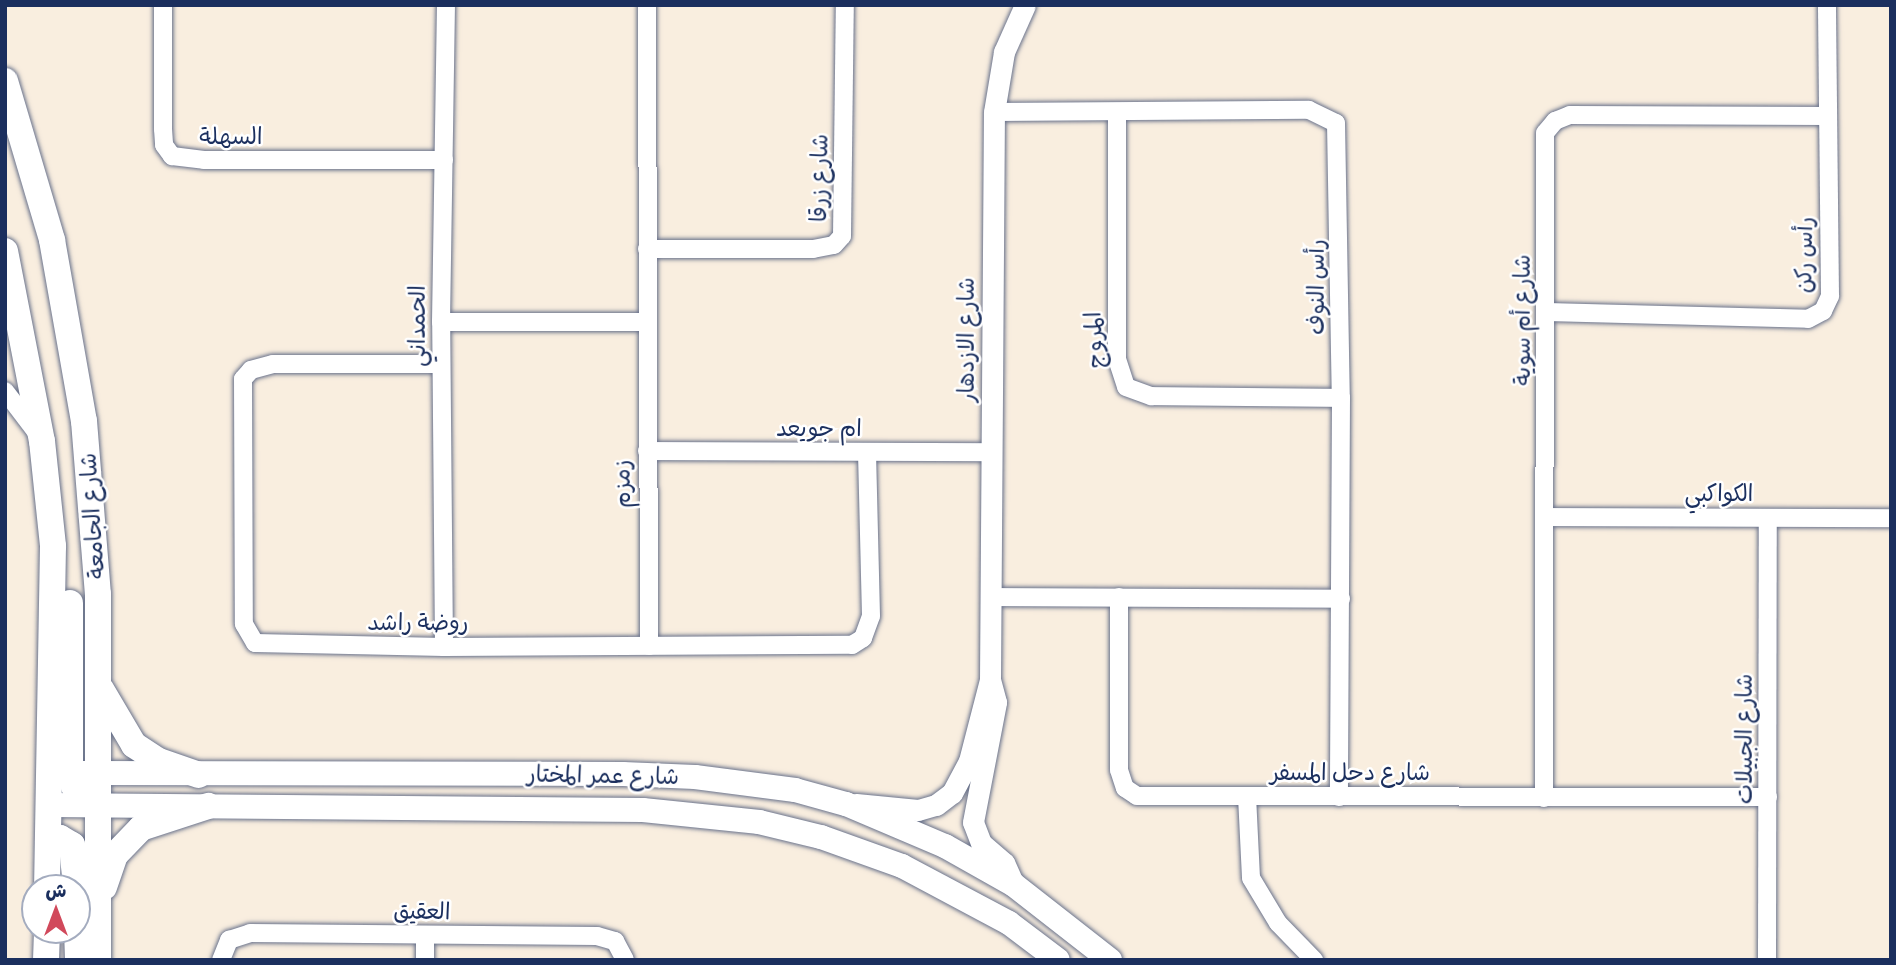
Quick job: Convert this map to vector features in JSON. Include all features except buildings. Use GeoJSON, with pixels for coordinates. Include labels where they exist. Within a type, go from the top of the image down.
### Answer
{"type":"FeatureCollection","features":[{"type":"Feature","properties":{"kind":"main road","name":"شارع الجامعة"},"geometry":{"type":"LineString","coordinates":[[5,81],[52,240],[74,352],[95,524],[98,960]]}},
{"type":"Feature","properties":{"kind":"main road","name":"شارع الجامعة"},"geometry":{"type":"LineString","coordinates":[[7,275],[42,441],[53,546],[60,773],[49,805],[47,874]]}},
{"type":"Feature","properties":{"kind":"main road"},"geometry":{"type":"LineString","coordinates":[[97,681],[116,721],[134,745],[159,761],[199,775]]}},
{"type":"Feature","properties":{"kind":"main road"},"geometry":{"type":"LineString","coordinates":[[60,773],[97,805]]}},
{"type":"Feature","properties":{"kind":"main road","name":"شارع عمر المختار"},"geometry":{"type":"LineString","coordinates":[[60,773],[670,776],[795,790],[846,804],[945,846],[1014,885],[1110,960]]}},
{"type":"Feature","properties":{"kind":"main road","name":"شارع عمر المختار"},"geometry":{"type":"LineString","coordinates":[[49,805],[643,810],[759,822],[821,837],[902,866],[1009,923],[1058,960]]}},
{"type":"Feature","properties":{"kind":"main road"},"geometry":{"type":"LineString","coordinates":[[98,908],[109,871],[125,842],[155,821],[208,806]]}},
{"type":"Feature","properties":{"kind":"main road"},"geometry":{"type":"LineString","coordinates":[[48,842],[60,838],[72,845],[75,874]]}},
{"type":"Feature","properties":{"kind":"street","name":"السهلة"},"geometry":{"type":"LineString","coordinates":[[163,5],[163,129],[164,145],[172,156],[204,160],[444,160]]}},
{"type":"Feature","properties":{"kind":"street","name":"الحمداني"},"geometry":{"type":"LineString","coordinates":[[444,647],[441,322],[446,5]]}},
{"type":"Feature","properties":{"kind":"street","name":"زمزم"},"geometry":{"type":"LineString","coordinates":[[647,5],[646,452],[649,646]]}},
{"type":"Feature","properties":{"kind":"street","name":"شارع زرقا"},"geometry":{"type":"LineString","coordinates":[[647,249],[813,249],[834,245],[842,236],[845,5]]}},
{"type":"Feature","properties":{"kind":"street","name":"شارع الازدهار"},"geometry":{"type":"LineString","coordinates":[[1014,885],[1004,863],[981,843],[973,822],[995,722],[990,680],[994,112],[1004,52],[1025,5]]}},
{"type":"Feature","properties":{"kind":"street","name":"رأس ركن"},"geometry":{"type":"LineString","coordinates":[[1547,312],[1817,317],[1830,296],[1827,5]]}},
{"type":"Feature","properties":{"kind":"street","name":"رأس النوف"},"geometry":{"type":"LineString","coordinates":[[994,112],[1309,110],[1336,123],[1341,398],[1339,797]]}},
{"type":"Feature","properties":{"kind":"street","name":"المروج"},"geometry":{"type":"LineString","coordinates":[[1117,113],[1117,359],[1126,387],[1151,396],[1341,398]]}},
{"type":"Feature","properties":{"kind":"street","name":"شارع أم سوية"},"geometry":{"type":"LineString","coordinates":[[1544,798],[1547,312],[1544,137],[1555,121],[1583,114],[1828,116]]}},
{"type":"Feature","properties":{"kind":"street"},"geometry":{"type":"LineString","coordinates":[[441,322],[646,321]]}},
{"type":"Feature","properties":{"kind":"street","name":"روضة راشد"},"geometry":{"type":"LineString","coordinates":[[441,364],[260,365],[243,379],[244,624],[249,638],[265,645],[839,647],[863,638],[871,616],[867,453]]}},
{"type":"Feature","properties":{"kind":"street"},"geometry":{"type":"LineString","coordinates":[[5,391],[42,441]]}},
{"type":"Feature","properties":{"kind":"street","name":"ام جويعد"},"geometry":{"type":"LineString","coordinates":[[646,452],[992,452]]}},
{"type":"Feature","properties":{"kind":"street","name":"الكواكبي"},"geometry":{"type":"LineString","coordinates":[[1546,517],[1891,518]]}},
{"type":"Feature","properties":{"kind":"street","name":"شارع الجبيلات"},"geometry":{"type":"LineString","coordinates":[[1767,960],[1768,518]]}},
{"type":"Feature","properties":{"kind":"street"},"geometry":{"type":"LineString","coordinates":[[992,597],[1341,599]]}},
{"type":"Feature","properties":{"kind":"street","name":"شارع دحل المسفر"},"geometry":{"type":"LineString","coordinates":[[1119,597],[1119,770],[1125,788],[1145,797],[1768,797]]}},
{"type":"Feature","properties":{"kind":"street","name":"شارع الازدهار"},"geometry":{"type":"LineString","coordinates":[[846,804],[918,810],[936,805],[952,793],[970,761],[990,680]]}},
{"type":"Feature","properties":{"kind":"street"},"geometry":{"type":"LineString","coordinates":[[1247,796],[1251,878],[1278,923],[1314,960]]}},
{"type":"Feature","properties":{"kind":"street","name":"العقيق"},"geometry":{"type":"LineString","coordinates":[[221,960],[225,944],[243,933],[608,937],[622,949],[625,960]]}},
{"type":"Feature","properties":{"kind":"street"},"geometry":{"type":"LineString","coordinates":[[425,936],[425,960]]}}]}
